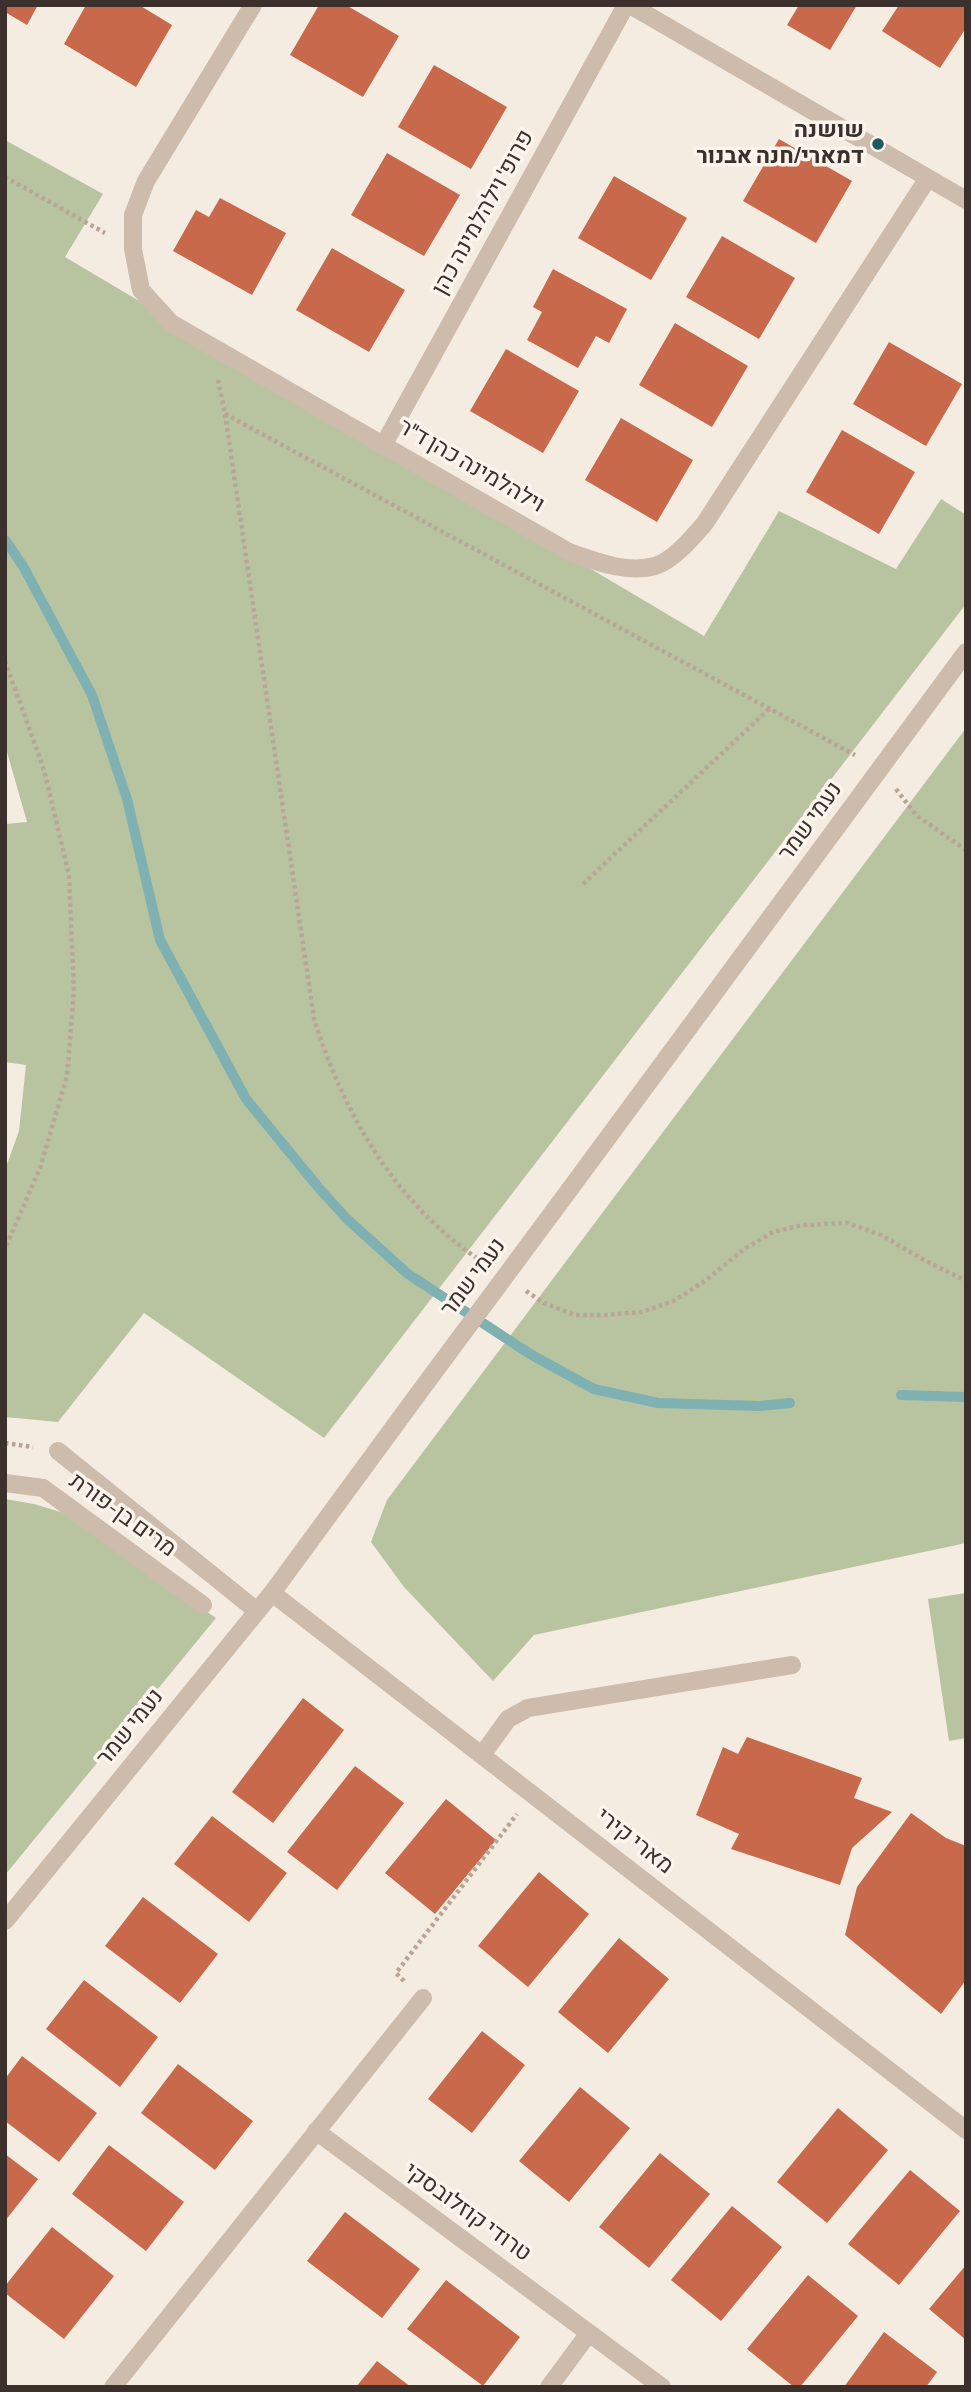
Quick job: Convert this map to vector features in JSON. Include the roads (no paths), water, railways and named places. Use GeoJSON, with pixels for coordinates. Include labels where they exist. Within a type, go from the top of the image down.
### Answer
{"type":"FeatureCollection","features":[{"type":"Feature","properties":{"kind":"street","name":"וילהלמינה כהן ד\"ר"},"geometry":{"type":"LineString","coordinates":[[253,5],[146,181],[133,215],[133,249],[141,290],[171,323],[569,552],[617,568],[656,566],[685,546],[705,523],[928,178]]}},
{"type":"Feature","properties":{"kind":"street"},"geometry":{"type":"LineString","coordinates":[[628,5],[966,200]]}},
{"type":"Feature","properties":{"kind":"street","name":"פרופ' וילהלמינה כהן"},"geometry":{"type":"LineString","coordinates":[[384,444],[628,5]]}},
{"type":"Feature","properties":{"kind":"street","name":"נעמי שמר"},"geometry":{"type":"LineString","coordinates":[[5,1921],[272,1593],[966,652]]}},
{"type":"Feature","properties":{"kind":"street"},"geometry":{"type":"LineString","coordinates":[[58,1451],[257,1611]]}},
{"type":"Feature","properties":{"kind":"street","name":"מרים בן-פורת"},"geometry":{"type":"LineString","coordinates":[[5,1483],[43,1488],[203,1605]]}},
{"type":"Feature","properties":{"kind":"street","name":"מארי קירי"},"geometry":{"type":"LineString","coordinates":[[272,1593],[966,2130]]}},
{"type":"Feature","properties":{"kind":"street"},"geometry":{"type":"LineString","coordinates":[[481,1755],[508,1720],[528,1708],[792,1665]]}},
{"type":"Feature","properties":{"kind":"street"},"geometry":{"type":"LineString","coordinates":[[113,2387],[423,1998]]}},
{"type":"Feature","properties":{"kind":"street","name":"טרודי קוזלובסקי"},"geometry":{"type":"LineString","coordinates":[[316,2132],[662,2387]]}},
{"type":"Feature","properties":{"kind":"street"},"geometry":{"type":"LineString","coordinates":[[549,2387],[589,2333]]}},
{"type":"Feature","properties":{"kind":"waterway"},"geometry":{"type":"LineString","coordinates":[[5,540],[23,566],[92,695],[127,799],[160,940],[246,1099],[347,1219],[408,1274],[530,1354],[594,1389],[658,1403],[760,1406],[790,1403]]}},
{"type":"Feature","properties":{"kind":"waterway"},"geometry":{"type":"LineString","coordinates":[[901,1395],[966,1397]]}},
{"type":"Feature","properties":{"kind":"place","name":"שושנה דמארי/חנה אבנור"},"geometry":{"type":"Point","coordinates":[878,144]}}]}
